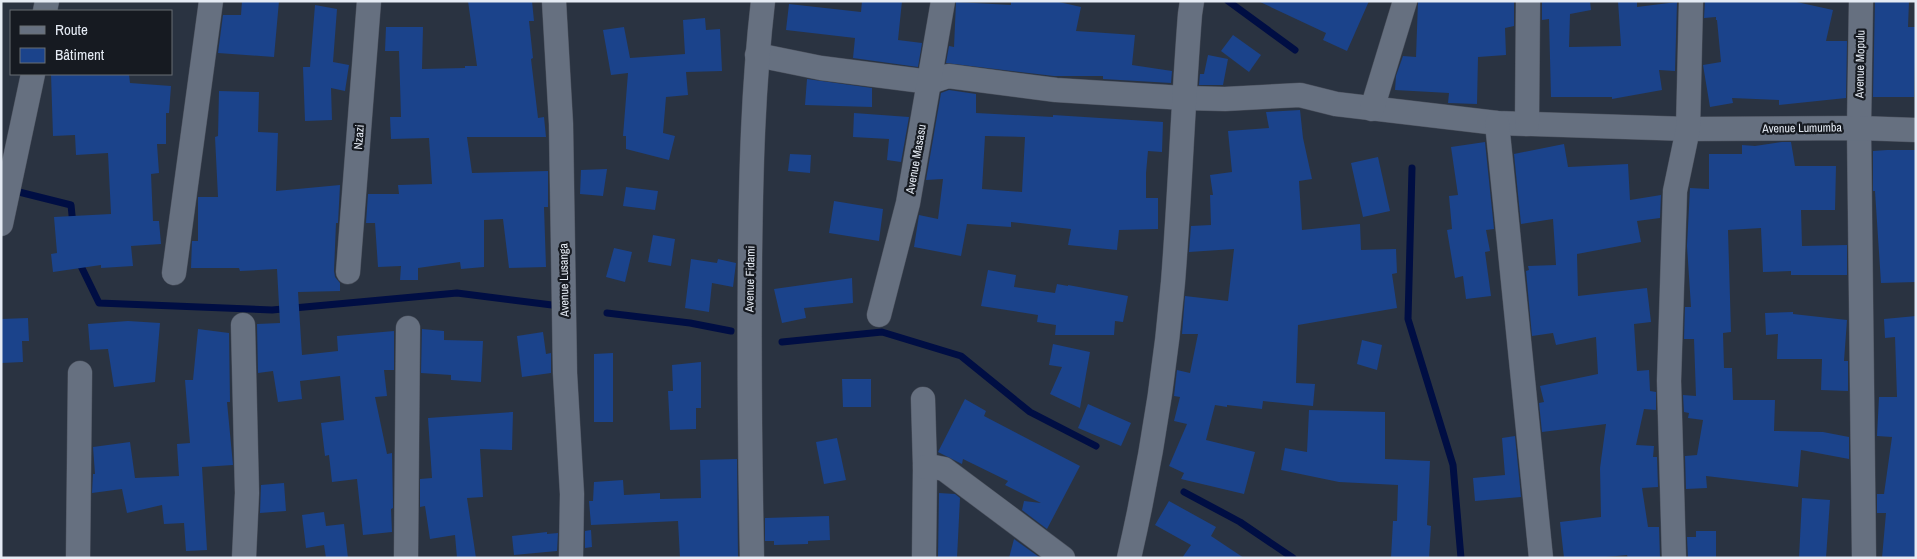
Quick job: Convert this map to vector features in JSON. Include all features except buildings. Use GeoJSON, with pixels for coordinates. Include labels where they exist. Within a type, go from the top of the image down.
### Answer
{"type":"FeatureCollection","features":[{"type":"Feature","properties":{"kind":"street"},"geometry":{"type":"LineString","coordinates":[[174,274],[211,1]]}},
{"type":"Feature","properties":{"kind":"street","name":"Nzazi"},"geometry":{"type":"LineString","coordinates":[[348,272],[369,1]]}},
{"type":"Feature","properties":{"kind":"street","name":"Avenue Lusanga"},"geometry":{"type":"LineString","coordinates":[[554,1],[561,124],[565,373],[572,494],[571,558]]}},
{"type":"Feature","properties":{"kind":"street","name":"Avenue Fidami"},"geometry":{"type":"LineString","coordinates":[[752,558],[748,382],[751,144],[756,56],[763,1]]}},
{"type":"Feature","properties":{"kind":"street","name":"Avenue Masasu"},"geometry":{"type":"LineString","coordinates":[[879,315],[908,203],[930,82],[942,1]]}},
{"type":"Feature","properties":{"kind":"street"},"geometry":{"type":"LineString","coordinates":[[1372,109],[1405,1]]}},
{"type":"Feature","properties":{"kind":"street"},"geometry":{"type":"LineString","coordinates":[[1527,124],[1528,1]]}},
{"type":"Feature","properties":{"kind":"street"},"geometry":{"type":"LineString","coordinates":[[1674,558],[1669,381],[1674,192],[1688,129],[1691,1]]}},
{"type":"Feature","properties":{"kind":"street","name":"Avenue Mopulu"},"geometry":{"type":"LineString","coordinates":[[1861,1],[1859,128],[1864,558]]}},
{"type":"Feature","properties":{"kind":"street"},"geometry":{"type":"LineString","coordinates":[[1129,558],[1143,497],[1160,390],[1173,283],[1191,8]]}},
{"type":"Feature","properties":{"kind":"street","name":"Avenue Lumumba"},"geometry":{"type":"LineString","coordinates":[[756,56],[821,68],[930,82],[948,76],[1056,90],[1184,98],[1300,95],[1336,104],[1497,123],[1688,129],[1859,128],[1916,130]]}},
{"type":"Feature","properties":{"kind":"street"},"geometry":{"type":"LineString","coordinates":[[1,224],[33,75]]}},
{"type":"Feature","properties":{"kind":"street"},"geometry":{"type":"LineString","coordinates":[[1497,123],[1541,558]]}},
{"type":"Feature","properties":{"kind":"street"},"geometry":{"type":"LineString","coordinates":[[243,325],[246,493],[244,558]]}},
{"type":"Feature","properties":{"kind":"street"},"geometry":{"type":"LineString","coordinates":[[406,558],[408,328]]}},
{"type":"Feature","properties":{"kind":"street"},"geometry":{"type":"LineString","coordinates":[[78,558],[80,373]]}},
{"type":"Feature","properties":{"kind":"street"},"geometry":{"type":"LineString","coordinates":[[923,399],[925,467],[924,558]]}},
{"type":"Feature","properties":{"kind":"street"},"geometry":{"type":"LineString","coordinates":[[925,467],[934,466],[944,470],[1062,558]]}},
{"type":"Feature","properties":{"kind":"waterway"},"geometry":{"type":"LineString","coordinates":[[1228,1],[1295,50]]}},
{"type":"Feature","properties":{"kind":"waterway"},"geometry":{"type":"LineString","coordinates":[[1412,168],[1408,319],[1453,465],[1461,558]]}},
{"type":"Feature","properties":{"kind":"waterway"},"geometry":{"type":"LineString","coordinates":[[11,190],[71,205],[73,225]]}},
{"type":"Feature","properties":{"kind":"waterway"},"geometry":{"type":"LineString","coordinates":[[78,260],[99,303],[272,310],[457,293],[552,305]]}},
{"type":"Feature","properties":{"kind":"waterway"},"geometry":{"type":"LineString","coordinates":[[607,313],[690,323],[731,331]]}},
{"type":"Feature","properties":{"kind":"waterway"},"geometry":{"type":"LineString","coordinates":[[782,342],[882,332],[961,356],[1030,412],[1096,446]]}},
{"type":"Feature","properties":{"kind":"waterway"},"geometry":{"type":"LineString","coordinates":[[1184,492],[1240,522],[1293,558]]}}]}
